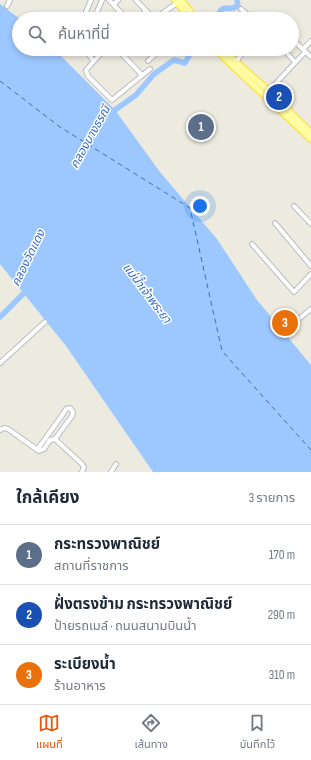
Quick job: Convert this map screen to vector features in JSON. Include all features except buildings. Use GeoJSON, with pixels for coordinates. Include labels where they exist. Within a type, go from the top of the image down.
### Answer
{"type":"FeatureCollection","features":[{"type":"Feature","properties":{"kind":"main road"},"geometry":{"type":"LineString","coordinates":[[178,1],[185,12]]}},
{"type":"Feature","properties":{"kind":"main road"},"geometry":{"type":"LineString","coordinates":[[178,1],[189,12]]}},
{"type":"Feature","properties":{"kind":"main road"},"geometry":{"type":"LineString","coordinates":[[223,56],[310,130]]}},
{"type":"Feature","properties":{"kind":"main road"},"geometry":{"type":"LineString","coordinates":[[229,56],[311,139]]}},
{"type":"Feature","properties":{"kind":"street"},"geometry":{"type":"LineString","coordinates":[[7,6],[10,0]]}},
{"type":"Feature","properties":{"kind":"street"},"geometry":{"type":"LineString","coordinates":[[109,0],[121,12]]}},
{"type":"Feature","properties":{"kind":"street"},"geometry":{"type":"LineString","coordinates":[[114,4],[118,0]]}},
{"type":"Feature","properties":{"kind":"street"},"geometry":{"type":"LineString","coordinates":[[136,0],[146,11]]}},
{"type":"Feature","properties":{"kind":"street"},"geometry":{"type":"LineString","coordinates":[[86,12],[91,1],[101,2],[97,12]]}},
{"type":"Feature","properties":{"kind":"street"},"geometry":{"type":"LineString","coordinates":[[164,12],[178,1]]}},
{"type":"Feature","properties":{"kind":"street"},"geometry":{"type":"LineString","coordinates":[[242,9],[245,12]]}},
{"type":"Feature","properties":{"kind":"street"},"geometry":{"type":"LineString","coordinates":[[267,93],[296,62],[311,41]]}},
{"type":"Feature","properties":{"kind":"street"},"geometry":{"type":"LineString","coordinates":[[299,46],[311,57]]}},
{"type":"Feature","properties":{"kind":"street"},"geometry":{"type":"LineString","coordinates":[[90,56],[93,61]]}},
{"type":"Feature","properties":{"kind":"street"},"geometry":{"type":"LineString","coordinates":[[98,56],[86,69],[86,72],[112,100],[150,69]]}},
{"type":"Feature","properties":{"kind":"street"},"geometry":{"type":"LineString","coordinates":[[123,56],[142,76]]}},
{"type":"Feature","properties":{"kind":"street"},"geometry":{"type":"LineString","coordinates":[[148,61],[153,56]]}},
{"type":"Feature","properties":{"kind":"street"},"geometry":{"type":"LineString","coordinates":[[236,62],[240,56]]}},
{"type":"Feature","properties":{"kind":"street"},"geometry":{"type":"LineString","coordinates":[[290,56],[296,62]]}},
{"type":"Feature","properties":{"kind":"street"},"geometry":{"type":"LineString","coordinates":[[294,206],[311,224]]}},
{"type":"Feature","properties":{"kind":"street"},"geometry":{"type":"LineString","coordinates":[[275,223],[311,266]]}},
{"type":"Feature","properties":{"kind":"street"},"geometry":{"type":"LineString","coordinates":[[252,244],[294,292],[311,274]]}},
{"type":"Feature","properties":{"kind":"street"},"geometry":{"type":"LineString","coordinates":[[290,326],[311,310]]}},
{"type":"Feature","properties":{"kind":"street"},"geometry":{"type":"LineString","coordinates":[[0,363],[45,322]]}},
{"type":"Feature","properties":{"kind":"street"},"geometry":{"type":"LineString","coordinates":[[0,430],[6,428],[37,450],[42,450],[50,440],[55,439],[72,416],[73,412],[70,408],[66,409],[62,414],[37,450]]}},
{"type":"Feature","properties":{"kind":"street"},"geometry":{"type":"LineString","coordinates":[[55,439],[82,464],[84,467],[82,472]]}},
{"type":"Feature","properties":{"kind":"street"},"geometry":{"type":"LineString","coordinates":[[111,472],[116,464]]}},
{"type":"Feature","properties":{"kind":"water","name":"แม่น้ำเจ้าพระยา"},"geometry":{"type":"Polygon","coordinates":[[[0,4],[12,13],[12,56],[61,56],[115,110],[160,172],[217,239],[257,300],[311,365],[311,472],[153,472],[66,346],[0,264],[0,4]]]}},
{"type":"Feature","properties":{"kind":"waterway","name":"คลองบางธรณี"},"geometry":{"type":"LineString","coordinates":[[220,12],[223,8],[233,8],[238,6],[237,0]]}},
{"type":"Feature","properties":{"kind":"waterway","name":"คลองบางธรณี"},"geometry":{"type":"LineString","coordinates":[[112,116],[115,110],[136,95],[154,74],[174,60],[185,63],[189,56]]}},
{"type":"Feature","properties":{"kind":"waterway","name":"คลองวัดแดง"},"geometry":{"type":"LineString","coordinates":[[0,317],[23,294],[27,287]]}},
{"type":"Feature","properties":{"kind":"ferry route"},"geometry":{"type":"LineString","coordinates":[[0,81],[60,127],[190,208],[222,351],[311,450]]}},
{"type":"Feature","properties":{"kind":"place","name":"ฝั่งตรงข้าม กระทรวงพาณิชย์"},"geometry":{"type":"Point","coordinates":[279,97]}},
{"type":"Feature","properties":{"kind":"place","name":"กระทรวงพาณิชย์"},"geometry":{"type":"Point","coordinates":[201,127]}},
{"type":"Feature","properties":{"kind":"place","name":"ระเบียงน้ำ"},"geometry":{"type":"Point","coordinates":[285,323]}}]}
